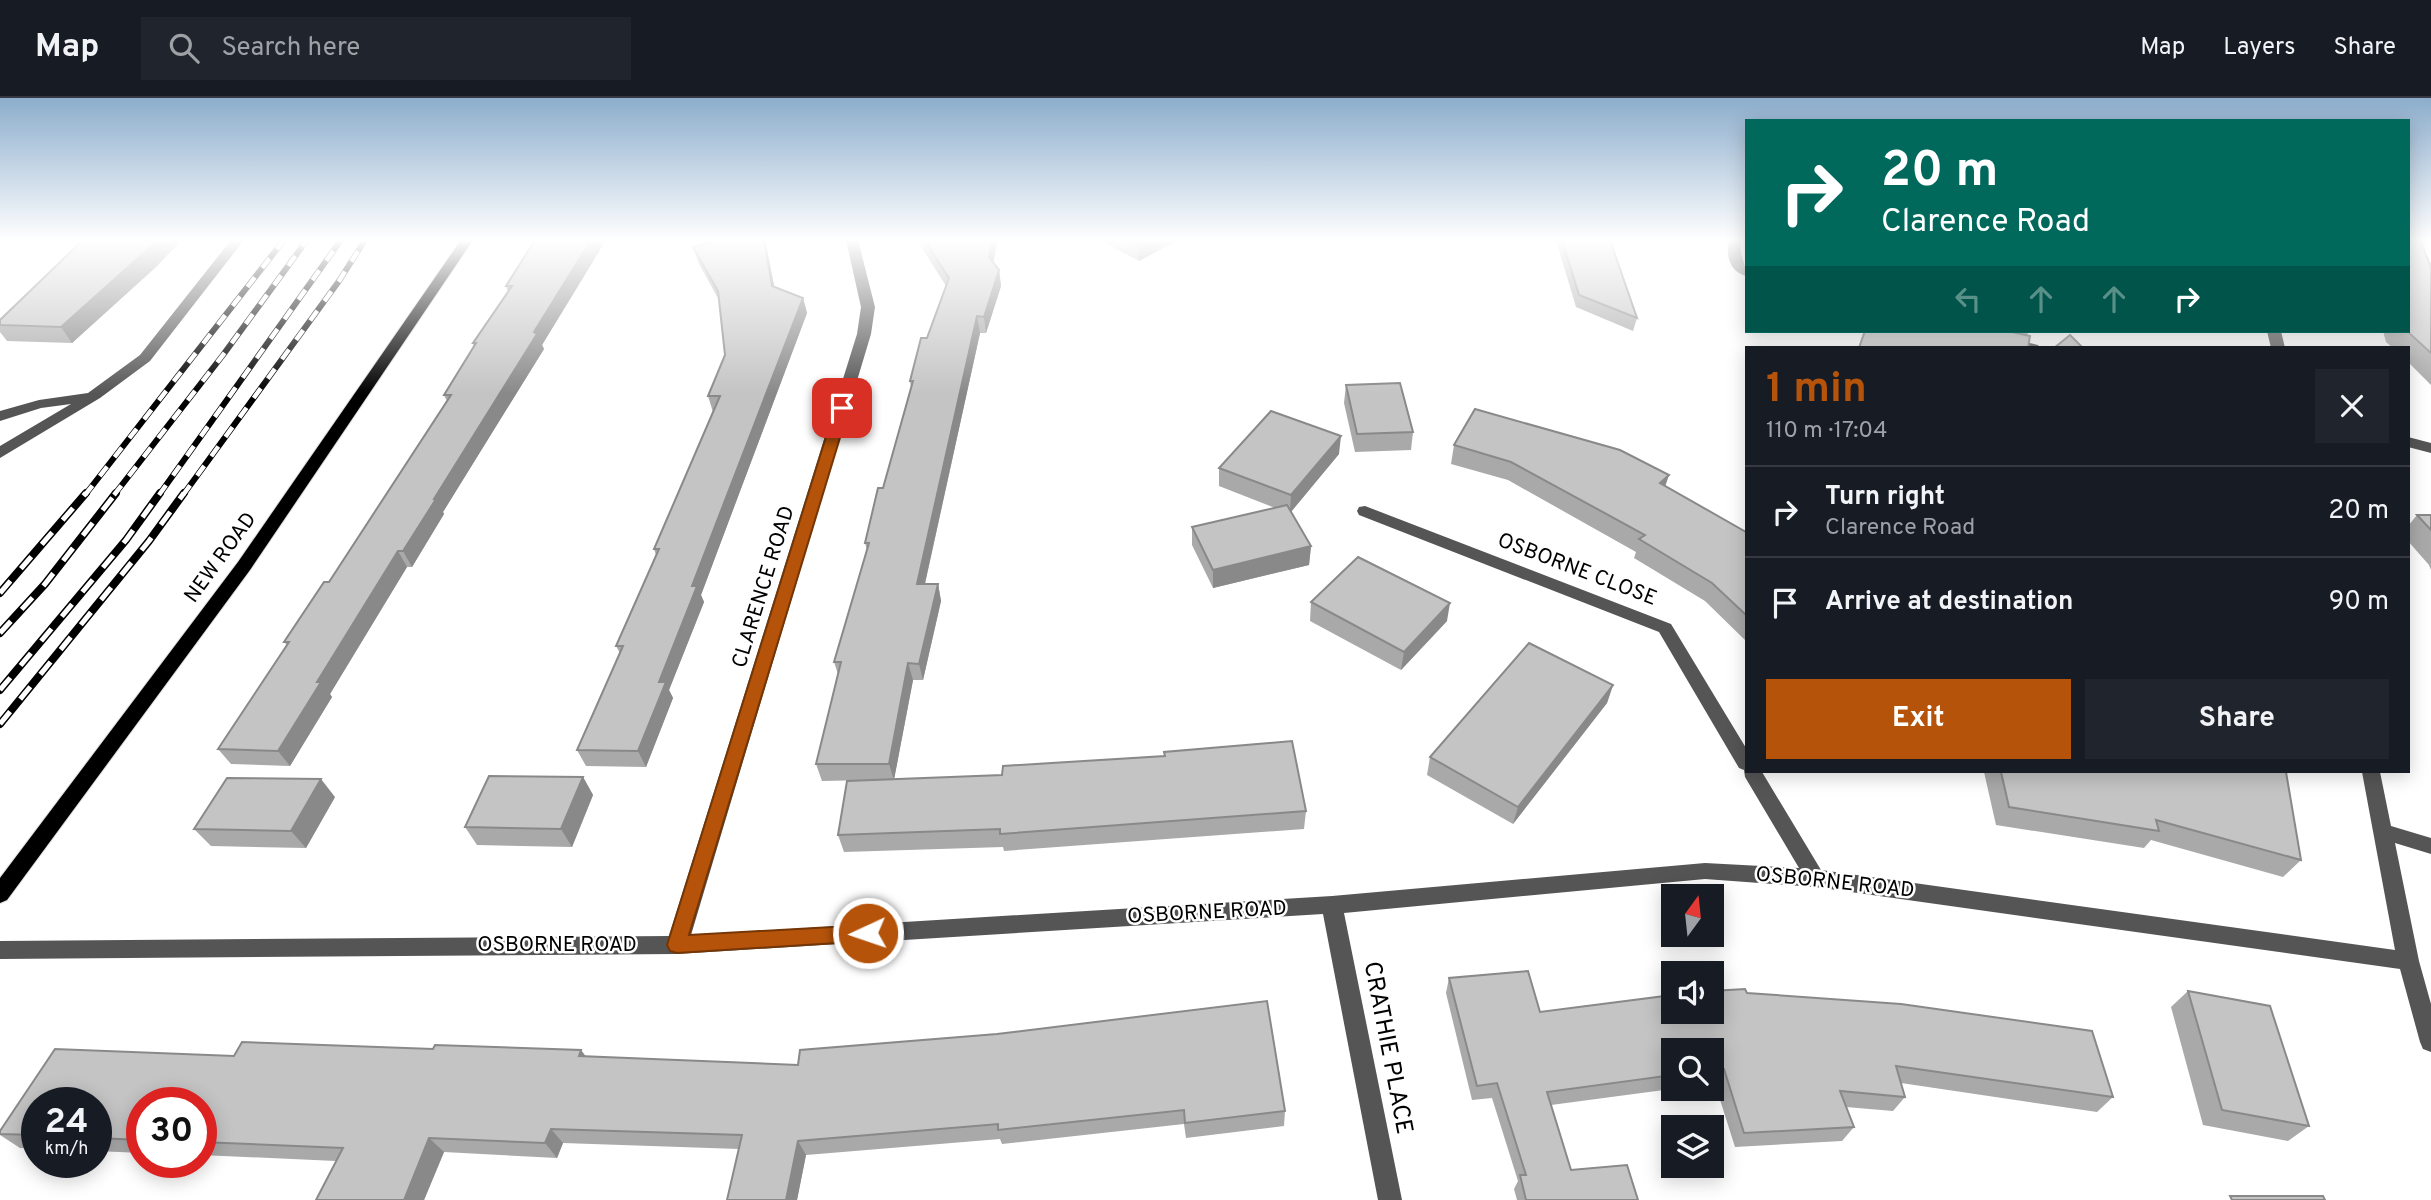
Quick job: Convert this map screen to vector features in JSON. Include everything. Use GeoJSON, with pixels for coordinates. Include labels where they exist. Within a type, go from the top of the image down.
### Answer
{"type":"FeatureCollection","features":[{"type":"Feature","properties":{"kind":"main road","name":"NEW ROAD"},"geometry":{"type":"LineString","coordinates":[[0,894],[244,566],[432,291]]}},
{"type":"Feature","properties":{"kind":"street"},"geometry":{"type":"LineString","coordinates":[[0,453],[94,395],[145,358],[197,291]]}},
{"type":"Feature","properties":{"kind":"street","name":"CLARENCE ROAD"},"geometry":{"type":"LineString","coordinates":[[677,945],[864,334],[867,307],[864,291]]}},
{"type":"Feature","properties":{"kind":"street"},"geometry":{"type":"LineString","coordinates":[[1972,333],[2025,346]]}},
{"type":"Feature","properties":{"kind":"street"},"geometry":{"type":"LineString","coordinates":[[0,416],[39,404],[94,395]]}},
{"type":"Feature","properties":{"kind":"street"},"geometry":{"type":"LineString","coordinates":[[2410,443],[2431,448]]}},
{"type":"Feature","properties":{"kind":"street","name":"OSBORNE CLOSE"},"geometry":{"type":"LineString","coordinates":[[1365,511],[1665,628],[1745,761]]}},
{"type":"Feature","properties":{"kind":"street"},"geometry":{"type":"LineString","coordinates":[[1753,773],[1815,878]]}},
{"type":"Feature","properties":{"kind":"street"},"geometry":{"type":"LineString","coordinates":[[2371,773],[2408,961],[2431,1042]]}},
{"type":"Feature","properties":{"kind":"street"},"geometry":{"type":"LineString","coordinates":[[2384,832],[2431,846]]}},
{"type":"Feature","properties":{"kind":"street","name":"OSBORNE ROAD"},"geometry":{"type":"LineString","coordinates":[[0,950],[677,945],[1332,905],[1705,871],[1815,878],[2408,961]]}},
{"type":"Feature","properties":{"kind":"street","name":"CRATHIE PLACE"},"geometry":{"type":"LineString","coordinates":[[1332,905],[1390,1200]]}},
{"type":"Feature","properties":{"kind":"building"},"geometry":{"type":"Polygon","coordinates":[[[30,291],[101,291],[61,327],[0,325],[0,320],[30,291]]]}},
{"type":"Feature","properties":{"kind":"building"},"geometry":{"type":"Polygon","coordinates":[[[508,291],[559,291],[534,332],[537,334],[403,551],[398,551],[278,751],[218,749],[289,642],[284,642],[324,582],[329,582],[451,395],[444,395],[476,343],[473,343],[508,291]]]}},
{"type":"Feature","properties":{"kind":"building"},"geometry":{"type":"Polygon","coordinates":[[[718,291],[786,291],[803,298],[692,586],[697,586],[659,682],[666,682],[638,751],[577,750],[623,646],[616,646],[659,549],[654,549],[720,396],[708,396],[725,355],[718,291]]]}},
{"type":"Feature","properties":{"kind":"building"},"geometry":{"type":"Polygon","coordinates":[[[944,291],[992,291],[984,317],[977,316],[917,584],[938,584],[919,664],[908,663],[889,764],[816,764],[841,662],[834,662],[869,543],[865,543],[878,488],[883,488],[913,381],[910,381],[921,338],[927,338],[944,291]]]}},
{"type":"Feature","properties":{"kind":"building"},"geometry":{"type":"Polygon","coordinates":[[[1578,291],[1628,291],[1637,318],[1579,295],[1578,291]]]}},
{"type":"Feature","properties":{"kind":"building"},"geometry":{"type":"Polygon","coordinates":[[[2410,291],[2431,291],[2431,353],[2409,333],[2410,291]]]}},
{"type":"Feature","properties":{"kind":"building"},"geometry":{"type":"Polygon","coordinates":[[[1864,333],[2016,333],[2030,336],[2028,346],[1860,346],[1864,333]]]}},
{"type":"Feature","properties":{"kind":"building"},"geometry":{"type":"Polygon","coordinates":[[[2070,335],[2081,346],[2056,346],[2070,335]]]}},
{"type":"Feature","properties":{"kind":"building"},"geometry":{"type":"Polygon","coordinates":[[[1400,383],[1413,432],[1357,434],[1346,385],[1400,383]]]}},
{"type":"Feature","properties":{"kind":"building"},"geometry":{"type":"Polygon","coordinates":[[[1475,409],[1620,450],[1669,475],[1660,483],[1745,531],[1745,614],[1712,583],[1639,539],[1645,535],[1511,462],[1454,445],[1475,409]]]}},
{"type":"Feature","properties":{"kind":"building"},"geometry":{"type":"Polygon","coordinates":[[[1271,411],[1341,436],[1291,495],[1219,468],[1271,411]]]}},
{"type":"Feature","properties":{"kind":"building"},"geometry":{"type":"Polygon","coordinates":[[[1287,505],[1311,546],[1213,570],[1192,527],[1287,505]]]}},
{"type":"Feature","properties":{"kind":"building"},"geometry":{"type":"Polygon","coordinates":[[[2417,515],[2431,515],[2431,530],[2417,515]]]}},
{"type":"Feature","properties":{"kind":"building"},"geometry":{"type":"Polygon","coordinates":[[[1358,557],[1450,603],[1404,652],[1311,602],[1358,557]]]}},
{"type":"Feature","properties":{"kind":"building"},"geometry":{"type":"Polygon","coordinates":[[[1529,643],[1613,685],[1518,807],[1430,757],[1529,643]]]}},
{"type":"Feature","properties":{"kind":"building"},"geometry":{"type":"Polygon","coordinates":[[[1292,741],[1306,811],[1000,834],[1000,829],[838,835],[847,781],[1002,775],[1003,766],[1165,756],[1164,752],[1292,741]]]}},
{"type":"Feature","properties":{"kind":"building"},"geometry":{"type":"Polygon","coordinates":[[[2001,773],[2286,773],[2301,860],[2156,820],[2159,831],[2009,807],[2001,773]]]}},
{"type":"Feature","properties":{"kind":"building"},"geometry":{"type":"Polygon","coordinates":[[[489,776],[583,777],[561,829],[465,827],[489,776]]]}},
{"type":"Feature","properties":{"kind":"building"},"geometry":{"type":"Polygon","coordinates":[[[227,778],[321,779],[291,831],[194,829],[227,778]]]}},
{"type":"Feature","properties":{"kind":"building"},"geometry":{"type":"Polygon","coordinates":[[[1528,971],[1540,1012],[1661,997],[1661,1024],[1724,1024],[1724,990],[1745,989],[1747,993],[1901,1004],[2092,1031],[2113,1097],[1896,1066],[1905,1097],[1840,1091],[1854,1127],[1744,1133],[1724,1069],[1724,1038],[1661,1038],[1661,1077],[1547,1092],[1571,1170],[1627,1165],[1638,1200],[1526,1200],[1520,1175],[1526,1175],[1497,1083],[1477,1086],[1449,978],[1528,971]]]}},
{"type":"Feature","properties":{"kind":"building"},"geometry":{"type":"Polygon","coordinates":[[[2188,991],[2270,1006],[2309,1126],[2222,1110],[2188,991]]]}},
{"type":"Feature","properties":{"kind":"building"},"geometry":{"type":"Polygon","coordinates":[[[1267,1001],[1285,1111],[1185,1123],[1184,1110],[998,1130],[998,1124],[798,1141],[786,1200],[727,1200],[742,1135],[551,1129],[545,1143],[429,1138],[404,1200],[316,1200],[343,1148],[217,1143],[217,1087],[126,1087],[126,1139],[112,1139],[112,1087],[30,1087],[55,1049],[234,1056],[242,1042],[433,1049],[435,1045],[581,1050],[579,1056],[798,1065],[800,1050],[997,1034],[1267,1001]]]}},
{"type":"Feature","properties":{"kind":"building"},"geometry":{"type":"Polygon","coordinates":[[[21,1100],[21,1135],[0,1134],[21,1100]]]}},
{"type":"Feature","properties":{"kind":"building"},"geometry":{"type":"Polygon","coordinates":[[[2230,1196],[2323,1196],[2325,1200],[2232,1200],[2230,1196]]]}},
{"type":"Feature","properties":{"kind":"railway"},"geometry":{"type":"LineString","coordinates":[[85,495],[244,291]]}},
{"type":"Feature","properties":{"kind":"railway"},"geometry":{"type":"LineString","coordinates":[[114,495],[269,291]]}},
{"type":"Feature","properties":{"kind":"railway"},"geometry":{"type":"LineString","coordinates":[[159,495],[304,291]]}},
{"type":"Feature","properties":{"kind":"railway"},"geometry":{"type":"LineString","coordinates":[[183,495],[331,291]]}},
{"type":"Feature","properties":{"kind":"railway"},"geometry":{"type":"LineString","coordinates":[[0,593],[86,493]]}},
{"type":"Feature","properties":{"kind":"railway"},"geometry":{"type":"LineString","coordinates":[[0,633],[45,584],[116,493]]}},
{"type":"Feature","properties":{"kind":"railway"},"geometry":{"type":"LineString","coordinates":[[0,690],[126,540],[160,493]]}},
{"type":"Feature","properties":{"kind":"railway"},"geometry":{"type":"LineString","coordinates":[[0,724],[149,541],[184,493]]}},
{"type":"Feature","properties":{"kind":"route"},"geometry":{"type":"LineString","coordinates":[[842,408],[677,945],[868,933]]}}]}
